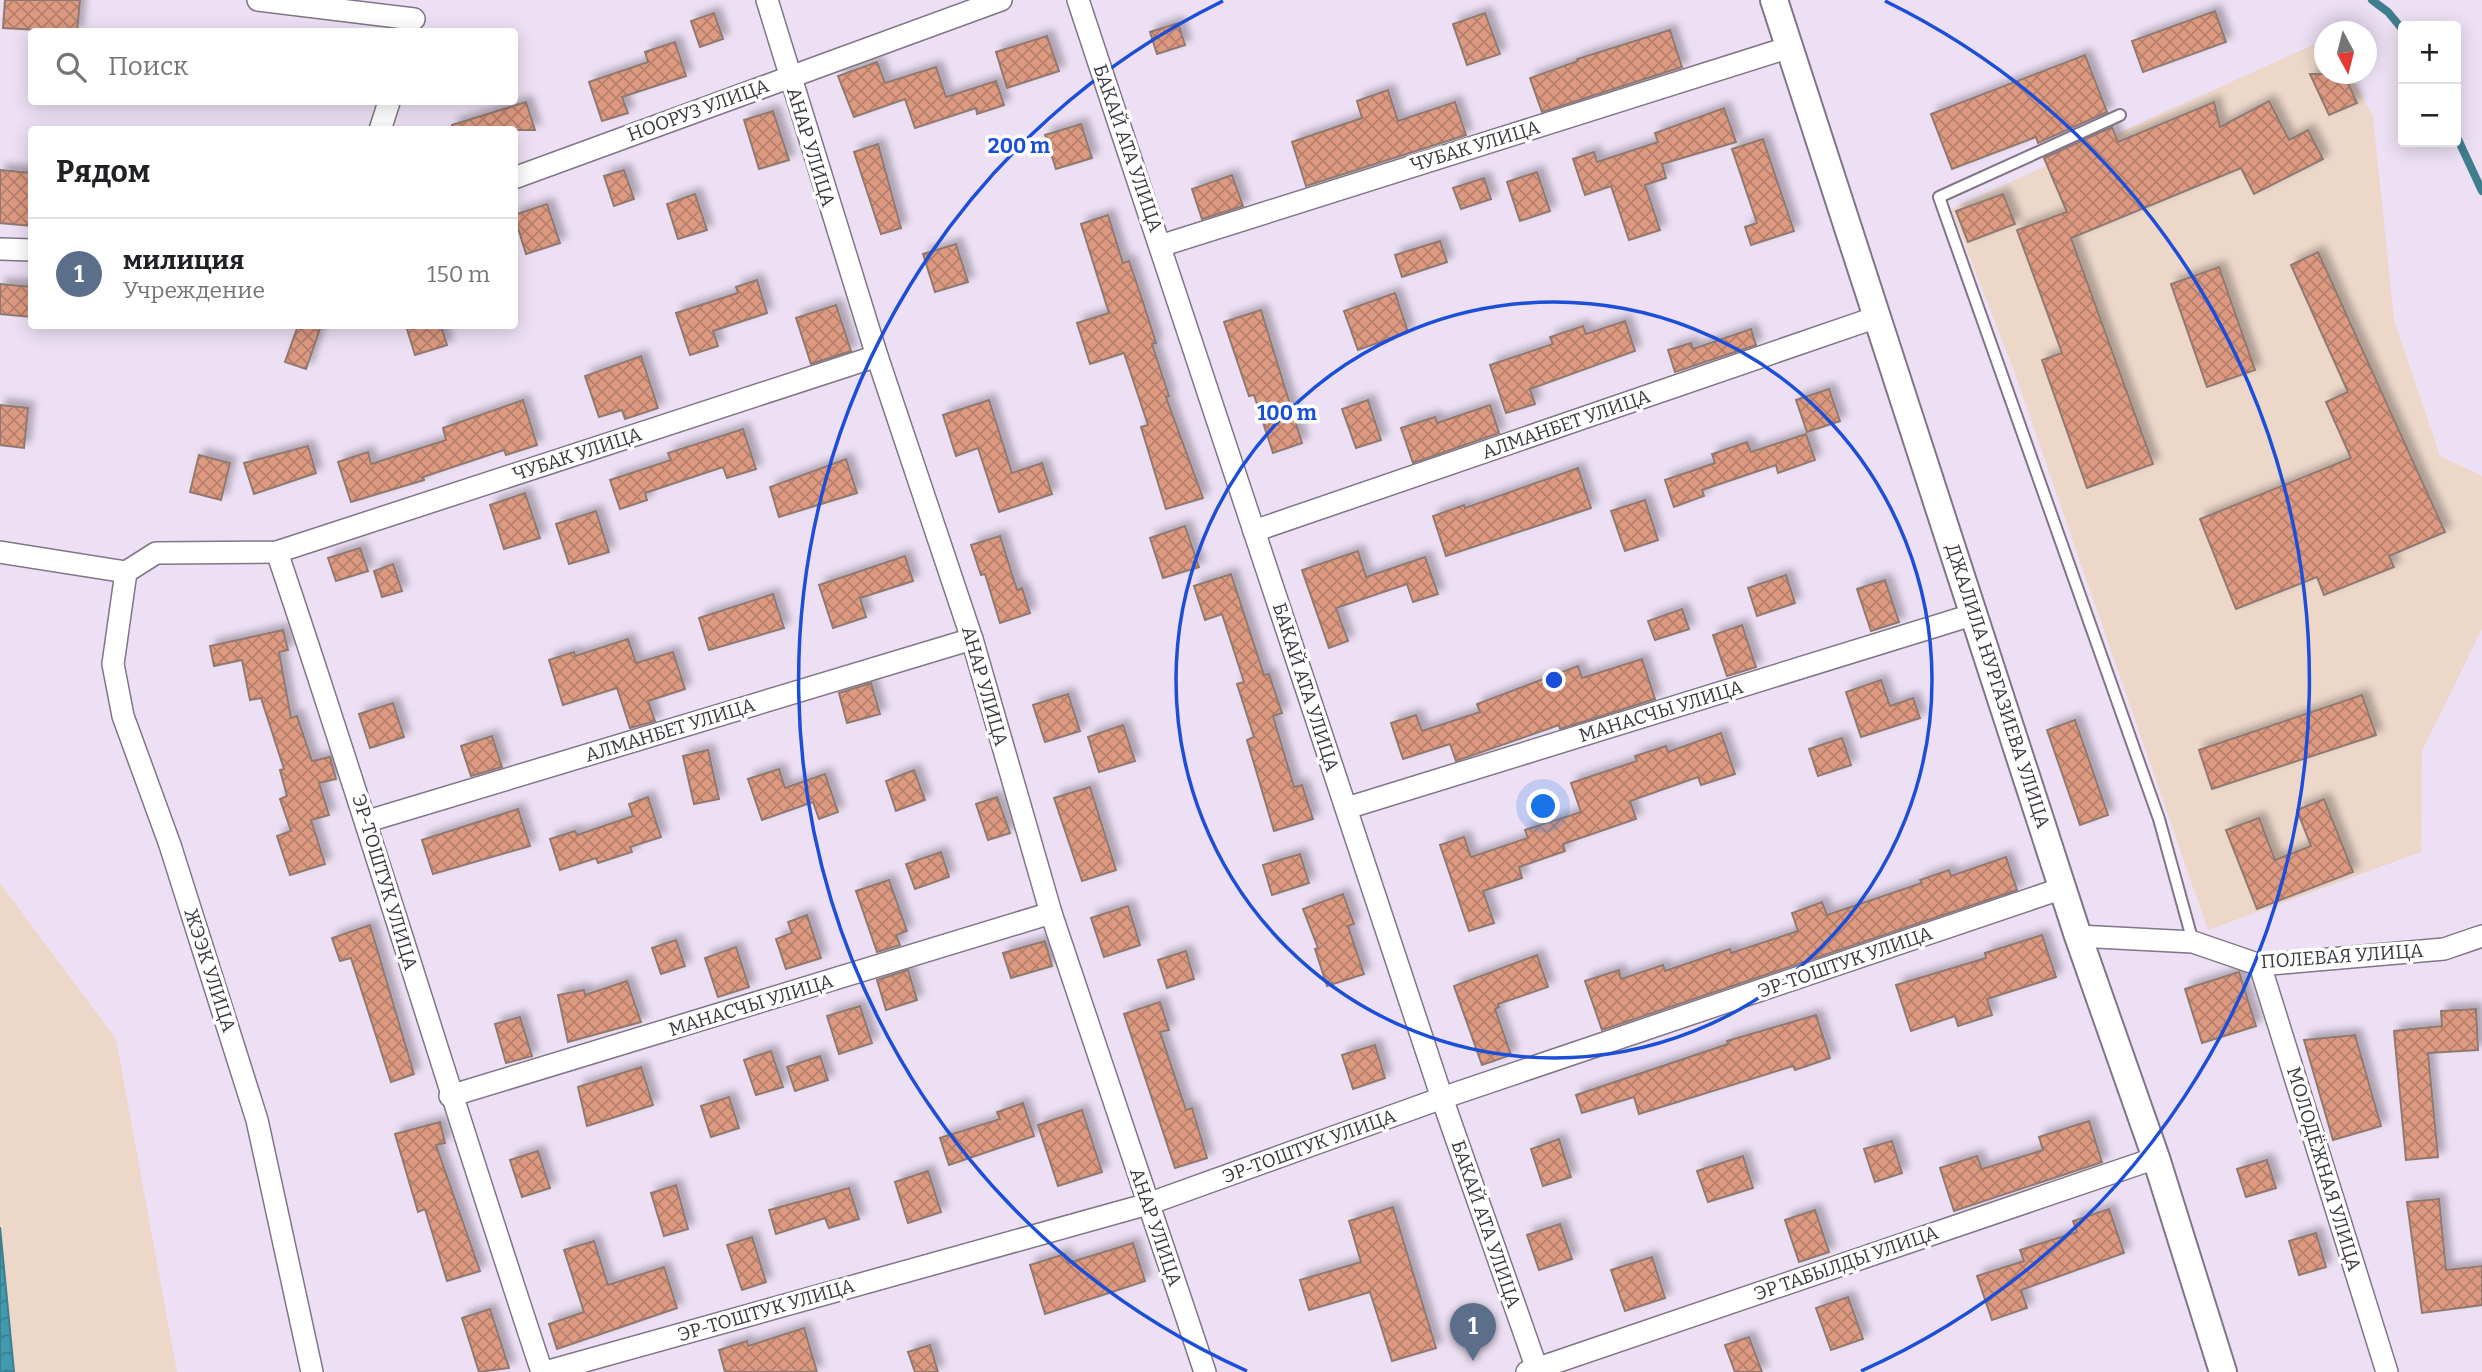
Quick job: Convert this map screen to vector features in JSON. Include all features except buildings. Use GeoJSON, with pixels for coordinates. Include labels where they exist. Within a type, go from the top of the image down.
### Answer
{"type":"FeatureCollection","features":[{"type":"Feature","properties":{"kind":"street"},"geometry":{"type":"LineString","coordinates":[[258,0],[415,17]]}},
{"type":"Feature","properties":{"kind":"street","name":"АНАР УЛИЦА"},"geometry":{"type":"LineString","coordinates":[[766,0],[877,356],[972,639],[1051,914],[1205,1372]]}},
{"type":"Feature","properties":{"kind":"street","name":"НООРУЗ УЛИЦА"},"geometry":{"type":"LineString","coordinates":[[518,177],[1001,0]]}},
{"type":"Feature","properties":{"kind":"street","name":"БАКАЙ АТА УЛИЦА"},"geometry":{"type":"LineString","coordinates":[[1078,0],[1534,1371]]}},
{"type":"Feature","properties":{"kind":"street","name":"ДЖАЛИЛА НУРГАЗИЕВА УЛИЦА"},"geometry":{"type":"LineString","coordinates":[[1774,0],[2078,936],[2156,1158],[2223,1372]]}},
{"type":"Feature","properties":{"kind":"street","name":"ЧУБАК УЛИЦА"},"geometry":{"type":"LineString","coordinates":[[1160,246],[1790,47]]}},
{"type":"Feature","properties":{"kind":"street"},"geometry":{"type":"LineString","coordinates":[[381,126],[387,105]]}},
{"type":"Feature","properties":{"kind":"street"},"geometry":{"type":"LineString","coordinates":[[0,249],[28,250]]}},
{"type":"Feature","properties":{"kind":"street","name":"АЛМАНБЕТ УЛИЦА"},"geometry":{"type":"LineString","coordinates":[[1254,531],[1877,317]]}},
{"type":"Feature","properties":{"kind":"street","name":"ЧУБАК УЛИЦА"},"geometry":{"type":"LineString","coordinates":[[277,552],[877,356]]}},
{"type":"Feature","properties":{"kind":"street"},"geometry":{"type":"LineString","coordinates":[[0,552],[126,572],[156,552],[277,552]]}},
{"type":"Feature","properties":{"kind":"street","name":"ЭР-ТОШТУК УЛИЦА"},"geometry":{"type":"LineString","coordinates":[[277,552],[368,821],[450,1096],[543,1372],[1148,1204],[1442,1098],[2063,888]]}},
{"type":"Feature","properties":{"kind":"street","name":"ЖЭЭК УЛИЦА"},"geometry":{"type":"LineString","coordinates":[[126,572],[113,664],[123,716],[170,845],[257,1120],[312,1372]]}},
{"type":"Feature","properties":{"kind":"street","name":"МАНАСЧЫ УЛИЦА"},"geometry":{"type":"LineString","coordinates":[[1347,808],[1975,614]]}},
{"type":"Feature","properties":{"kind":"street","name":"АЛМАНБЕТ УЛИЦА"},"geometry":{"type":"LineString","coordinates":[[368,821],[972,639]]}},
{"type":"Feature","properties":{"kind":"street","name":"МАНАСЧЫ УЛИЦА"},"geometry":{"type":"LineString","coordinates":[[450,1096],[1051,914]]}},
{"type":"Feature","properties":{"kind":"street","name":"ПОЛЕВАЯ УЛИЦА"},"geometry":{"type":"LineString","coordinates":[[2078,936],[2193,942],[2260,965],[2444,949],[2482,936]]}},
{"type":"Feature","properties":{"kind":"street","name":"МОЛОДЁЖНАЯ УЛИЦА"},"geometry":{"type":"LineString","coordinates":[[2260,965],[2387,1372]]}},
{"type":"Feature","properties":{"kind":"street","name":"ЭР ТАБЫЛДЫ УЛИЦА"},"geometry":{"type":"LineString","coordinates":[[1534,1371],[2156,1158]]}},
{"type":"Feature","properties":{"kind":"lane"},"geometry":{"type":"LineString","coordinates":[[2120,115],[1939,197],[2159,819],[2193,942]]}},
{"type":"Feature","properties":{"kind":"shaded area"},"geometry":{"type":"Polygon","coordinates":[[[2314,45],[2314,84],[2355,84],[2373,116],[2394,320],[2440,456],[2482,476],[2482,629],[2422,751],[2421,852],[2208,930],[2013,368],[1951,209],[2314,45]]]}},
{"type":"Feature","properties":{"kind":"shaded area"},"geometry":{"type":"Polygon","coordinates":[[[0,883],[116,1039],[177,1372],[0,1372],[0,883]]]}},
{"type":"Feature","properties":{"kind":"water"},"geometry":{"type":"Polygon","coordinates":[[[0,1227],[14,1372],[0,1372],[0,1227]]]}},
{"type":"Feature","properties":{"kind":"waterway"},"geometry":{"type":"LineString","coordinates":[[2372,0],[2398,24]]}},
{"type":"Feature","properties":{"kind":"waterway"},"geometry":{"type":"LineString","coordinates":[[2461,146],[2482,191]]}},
{"type":"Feature","properties":{"kind":"place","name":"милиция"},"geometry":{"type":"Point","coordinates":[1473,1361]}}]}
